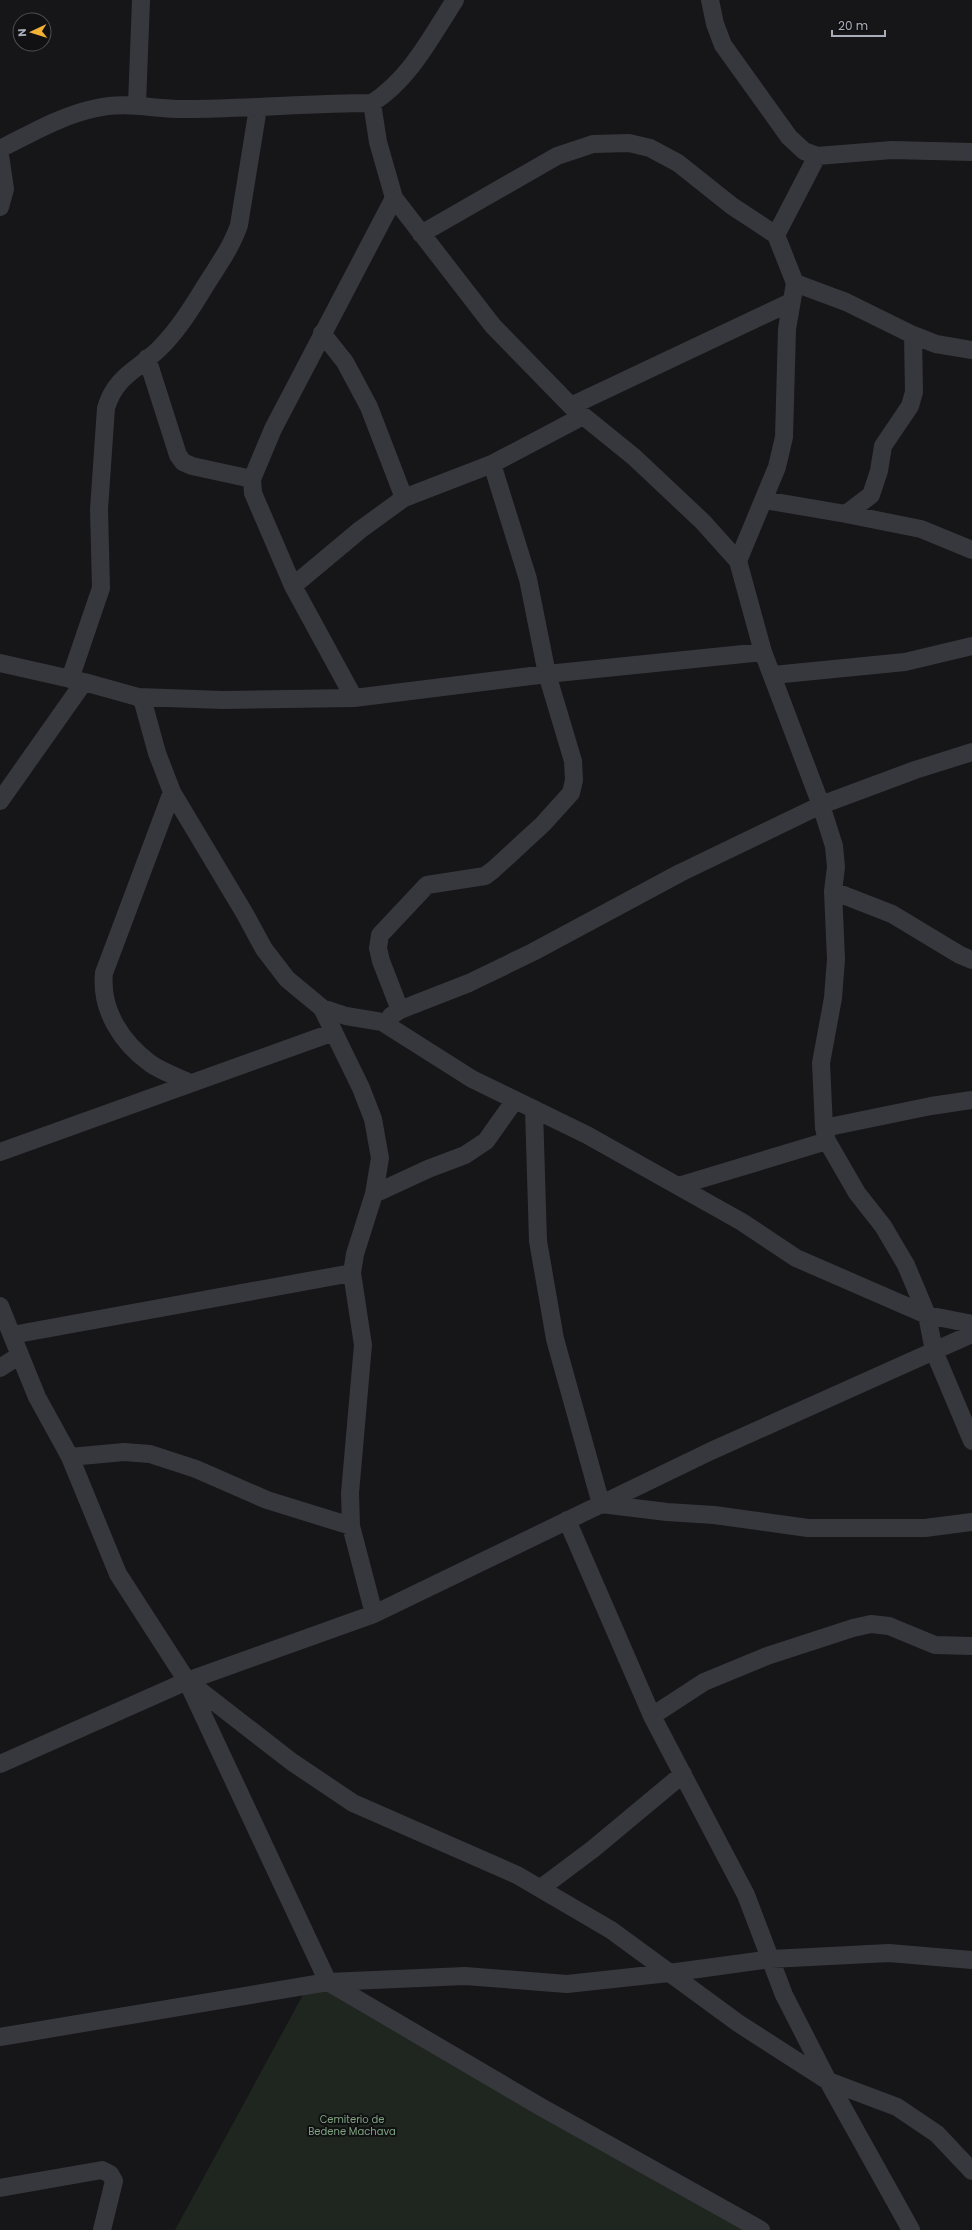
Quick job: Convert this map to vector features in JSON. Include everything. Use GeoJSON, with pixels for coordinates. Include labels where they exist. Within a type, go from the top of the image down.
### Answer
{"type":"FeatureCollection","features":[{"type":"Feature","properties":{"kind":"street"},"geometry":{"type":"LineString","coordinates":[[137,105],[140,0]]}},
{"type":"Feature","properties":{"kind":"street"},"geometry":{"type":"LineString","coordinates":[[0,149],[62,118],[98,107],[137,105],[180,109],[258,108],[372,103],[389,92],[409,71],[455,0]]}},
{"type":"Feature","properties":{"kind":"street"},"geometry":{"type":"LineString","coordinates":[[710,0],[715,24],[723,46],[789,137],[804,151],[817,156],[892,150],[972,152]]}},
{"type":"Feature","properties":{"kind":"street"},"geometry":{"type":"LineString","coordinates":[[372,103],[378,142],[394,198],[493,326],[577,411],[634,457],[703,522],[738,561],[763,652],[821,805],[834,846],[836,867],[833,891],[836,959],[833,998],[821,1063],[826,1135],[857,1193],[883,1226],[906,1264],[927,1315],[934,1350],[972,1441]]}},
{"type":"Feature","properties":{"kind":"street"},"geometry":{"type":"LineString","coordinates":[[0,801],[77,680],[100,588],[99,509],[106,408],[110,394],[117,383],[147,358],[175,331],[233,242],[240,225],[258,108]]}},
{"type":"Feature","properties":{"kind":"street"},"geometry":{"type":"LineString","coordinates":[[421,234],[557,156],[593,144],[629,144],[650,148],[678,163],[732,206],[776,236],[795,283],[787,329],[784,437],[777,467],[738,561]]}},
{"type":"Feature","properties":{"kind":"street"},"geometry":{"type":"LineString","coordinates":[[0,155],[5,189],[0,207]]}},
{"type":"Feature","properties":{"kind":"street"},"geometry":{"type":"LineString","coordinates":[[776,236],[817,156]]}},
{"type":"Feature","properties":{"kind":"street"},"geometry":{"type":"LineString","coordinates":[[354,698],[293,586],[253,493],[252,479],[273,429],[394,198]]}},
{"type":"Feature","properties":{"kind":"street"},"geometry":{"type":"LineString","coordinates":[[795,283],[846,302],[913,335],[936,344],[972,350]]}},
{"type":"Feature","properties":{"kind":"street"},"geometry":{"type":"LineString","coordinates":[[293,586],[360,530],[404,498],[492,464],[577,411],[791,302]]}},
{"type":"Feature","properties":{"kind":"street"},"geometry":{"type":"LineString","coordinates":[[322,333],[345,362],[369,407],[404,498]]}},
{"type":"Feature","properties":{"kind":"street"},"geometry":{"type":"LineString","coordinates":[[846,514],[871,496],[879,471],[883,446],[910,406],[914,392],[913,335]]}},
{"type":"Feature","properties":{"kind":"street"},"geometry":{"type":"LineString","coordinates":[[147,358],[178,455],[183,462],[192,466],[252,479]]}},
{"type":"Feature","properties":{"kind":"street"},"geometry":{"type":"LineString","coordinates":[[400,1010],[381,961],[378,948],[380,934],[428,885],[484,876],[493,870],[543,824],[571,793],[574,780],[573,761],[547,674],[528,579],[492,464]]}},
{"type":"Feature","properties":{"kind":"street"},"geometry":{"type":"LineString","coordinates":[[764,500],[922,529],[972,550]]}},
{"type":"Feature","properties":{"kind":"street"},"geometry":{"type":"LineString","coordinates":[[773,675],[905,662],[972,646]]}},
{"type":"Feature","properties":{"kind":"street"},"geometry":{"type":"LineString","coordinates":[[0,663],[77,680],[138,697],[223,700],[354,698],[547,674],[763,652]]}},
{"type":"Feature","properties":{"kind":"street"},"geometry":{"type":"LineString","coordinates":[[138,697],[143,702],[157,753],[172,792],[245,914],[264,949],[287,979],[322,1008],[346,1016],[382,1022],[472,1079],[587,1135],[742,1222],[796,1258],[927,1315],[972,1324]]}},
{"type":"Feature","properties":{"kind":"street"},"geometry":{"type":"LineString","coordinates":[[382,1022],[400,1010],[469,983],[533,952],[680,873],[821,805],[915,770],[972,752]]}},
{"type":"Feature","properties":{"kind":"street"},"geometry":{"type":"LineString","coordinates":[[172,792],[104,973],[102,990],[109,1016],[128,1044],[152,1065],[190,1083]]}},
{"type":"Feature","properties":{"kind":"street"},"geometry":{"type":"LineString","coordinates":[[833,891],[892,914],[960,955],[972,960]]}},
{"type":"Feature","properties":{"kind":"street"},"geometry":{"type":"LineString","coordinates":[[322,1008],[361,1088],[373,1119],[380,1158],[374,1194],[354,1254],[352,1273],[363,1345],[350,1493],[351,1526],[374,1614]]}},
{"type":"Feature","properties":{"kind":"street"},"geometry":{"type":"LineString","coordinates":[[0,1152],[334,1032]]}},
{"type":"Feature","properties":{"kind":"street"},"geometry":{"type":"LineString","coordinates":[[374,1194],[428,1169],[465,1155],[486,1142],[515,1100]]}},
{"type":"Feature","properties":{"kind":"street"},"geometry":{"type":"LineString","coordinates":[[678,1186],[826,1135],[931,1106],[972,1100]]}},
{"type":"Feature","properties":{"kind":"street"},"geometry":{"type":"LineString","coordinates":[[534,1109],[538,1241],[555,1339],[601,1504]]}},
{"type":"Feature","properties":{"kind":"street"},"geometry":{"type":"LineString","coordinates":[[12,1335],[352,1273]]}},
{"type":"Feature","properties":{"kind":"street"},"geometry":{"type":"LineString","coordinates":[[0,1306],[37,1397],[70,1457],[118,1574],[187,1681],[328,1982],[541,2107],[761,2230]]}},
{"type":"Feature","properties":{"kind":"street"},"geometry":{"type":"LineString","coordinates":[[0,1764],[187,1681],[374,1614],[710,1451],[972,1334]]}},
{"type":"Feature","properties":{"kind":"street"},"geometry":{"type":"LineString","coordinates":[[0,1368],[20,1355]]}},
{"type":"Feature","properties":{"kind":"street"},"geometry":{"type":"LineString","coordinates":[[70,1457],[124,1452],[150,1454],[196,1470],[267,1500],[351,1526]]}},
{"type":"Feature","properties":{"kind":"street"},"geometry":{"type":"LineString","coordinates":[[601,1504],[667,1512],[714,1515],[808,1528],[925,1528],[972,1522]]}},
{"type":"Feature","properties":{"kind":"street"},"geometry":{"type":"LineString","coordinates":[[567,1520],[652,1716],[746,1895],[784,1995],[828,2081],[911,2230]]}},
{"type":"Feature","properties":{"kind":"street"},"geometry":{"type":"LineString","coordinates":[[652,1716],[704,1682],[767,1656],[853,1628],[871,1624],[889,1626],[935,1645],[972,1646]]}},
{"type":"Feature","properties":{"kind":"street"},"geometry":{"type":"LineString","coordinates":[[187,1681],[292,1762],[353,1803],[518,1874],[611,1930],[738,2023],[828,2081],[897,2107],[937,2134],[972,2171]]}},
{"type":"Feature","properties":{"kind":"street"},"geometry":{"type":"LineString","coordinates":[[541,1888],[593,1849],[683,1774]]}},
{"type":"Feature","properties":{"kind":"street"},"geometry":{"type":"LineString","coordinates":[[0,2038],[328,1982],[464,1976],[567,1984],[669,1973],[771,1959],[889,1954],[972,1960]]}},
{"type":"Feature","properties":{"kind":"street"},"geometry":{"type":"LineString","coordinates":[[0,2188],[102,2170],[110,2174],[114,2181],[102,2230]]}},
{"type":"Feature","properties":{"kind":"green space","name":"Cemiterio de Bedene Machava"},"geometry":{"type":"Polygon","coordinates":[[[310,1982],[761,2230],[175,2230],[310,1982]]]}}]}
